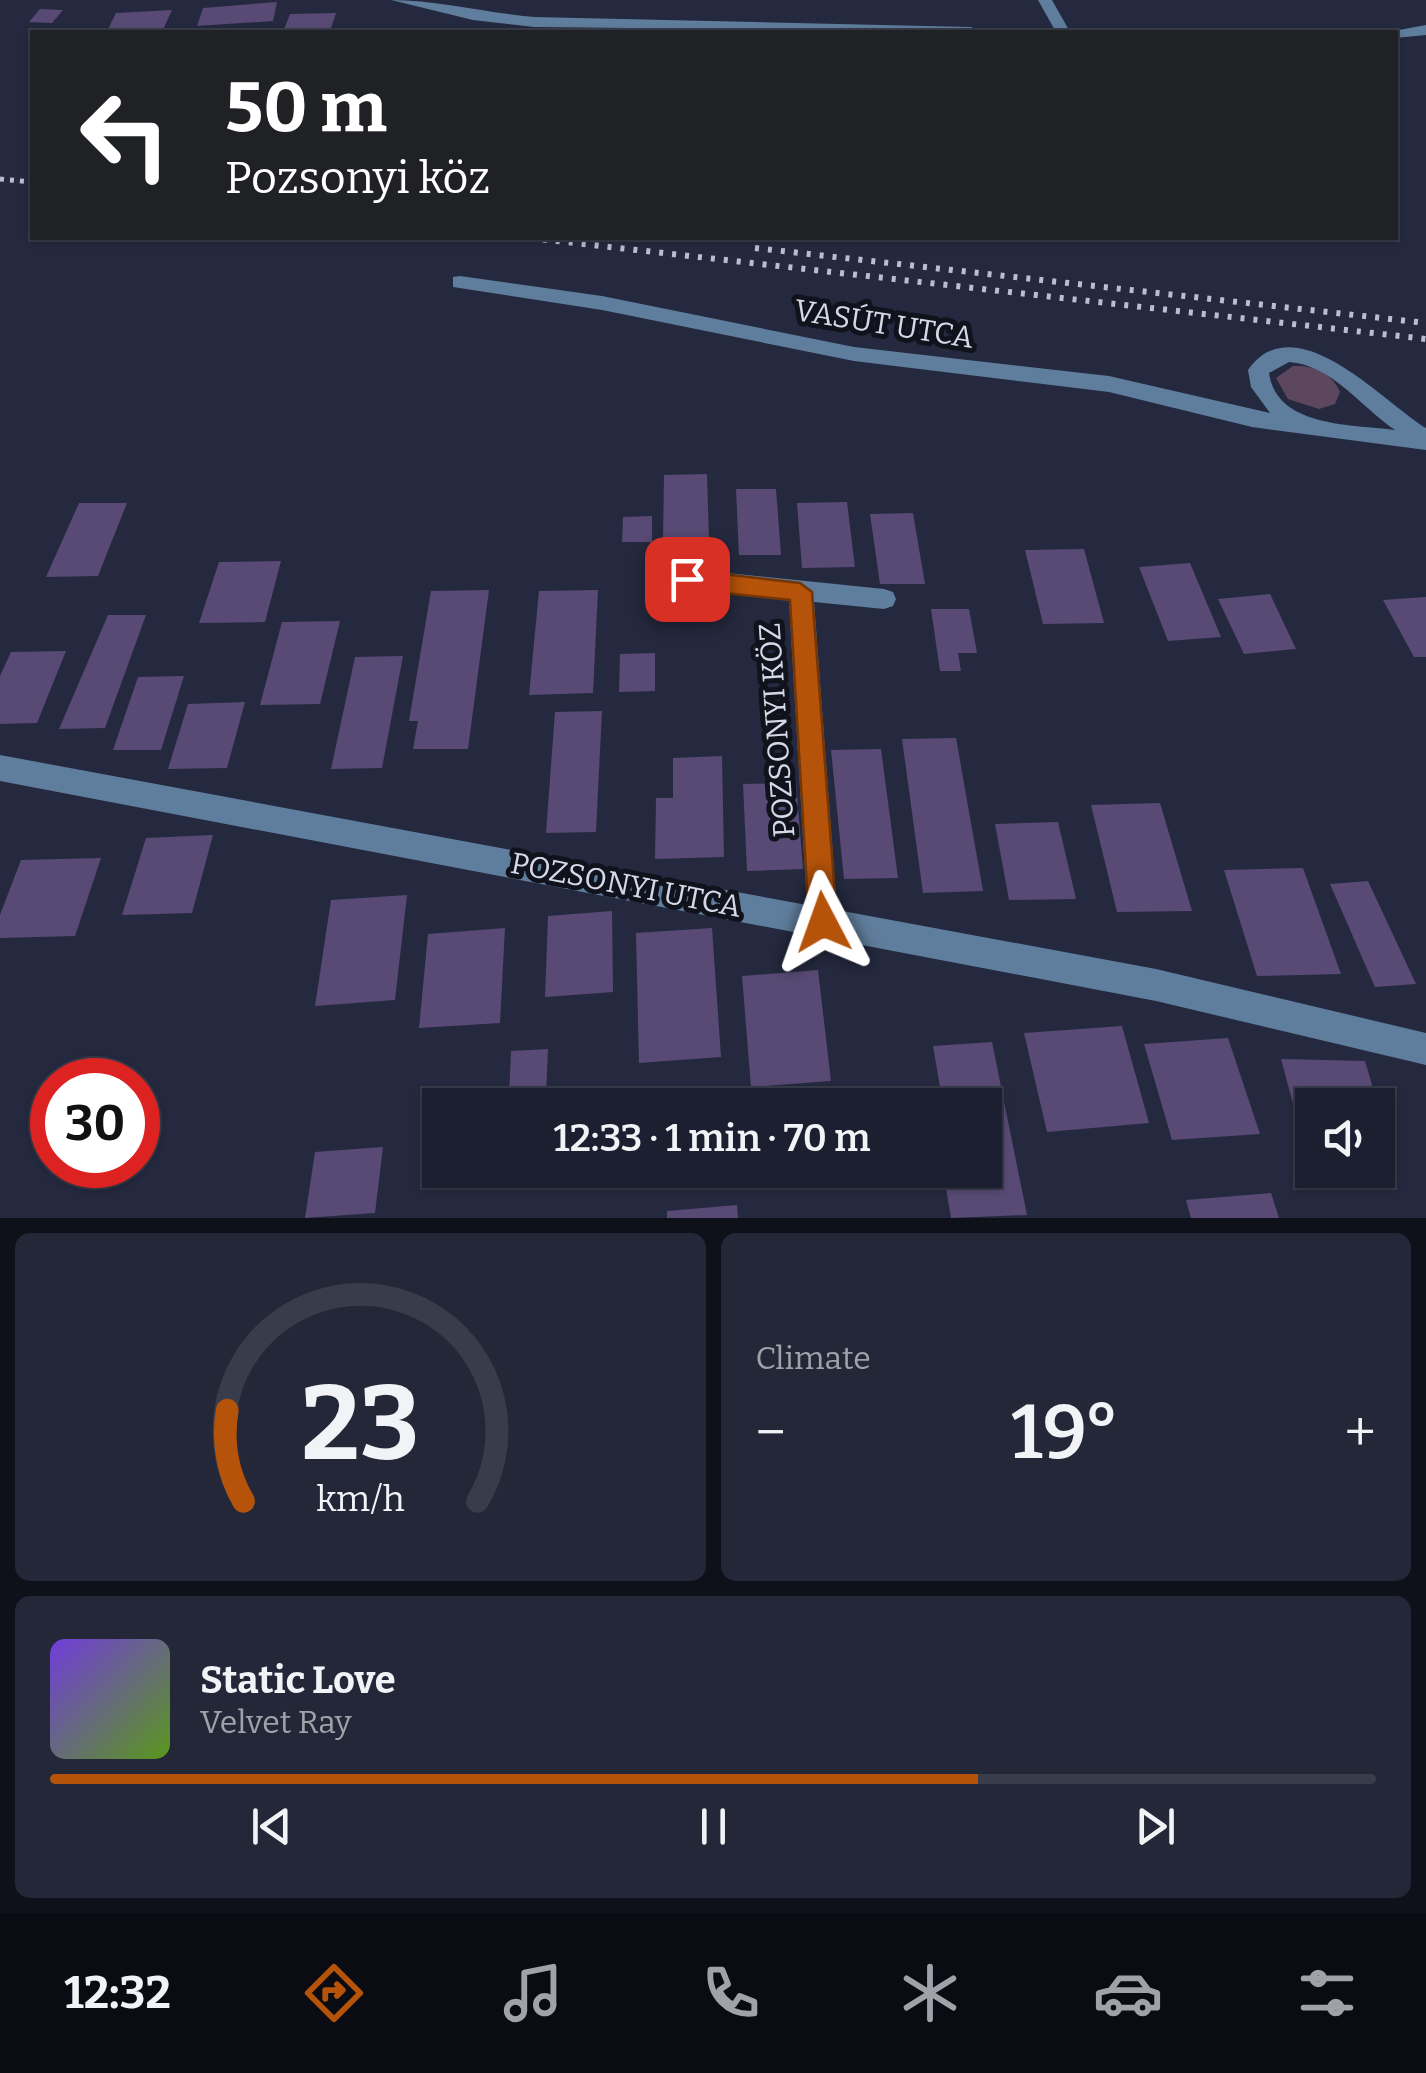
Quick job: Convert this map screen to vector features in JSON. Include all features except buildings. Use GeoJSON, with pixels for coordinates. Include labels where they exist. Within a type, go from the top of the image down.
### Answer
{"type":"FeatureCollection","features":[{"type":"Feature","properties":{"kind":"street"},"geometry":{"type":"LineString","coordinates":[[398,0],[426,8],[534,22],[884,30]]}},
{"type":"Feature","properties":{"kind":"street"},"geometry":{"type":"LineString","coordinates":[[1045,0],[1062,30]]}},
{"type":"Feature","properties":{"kind":"street"},"geometry":{"type":"LineString","coordinates":[[1398,32],[1426,30]]}},
{"type":"Feature","properties":{"kind":"street","name":"VASÚT UTCA"},"geometry":{"type":"LineString","coordinates":[[460,282],[602,303],[854,354],[1121,386],[1230,415],[1426,440]]}},
{"type":"Feature","properties":{"kind":"street","name":"VASÚT UTCA"},"geometry":{"type":"LineString","coordinates":[[1298,425],[1271,402],[1258,383],[1258,370],[1280,356],[1299,355],[1327,364],[1426,440]]}},
{"type":"Feature","properties":{"kind":"street","name":"POZSONYI KÖZ"},"geometry":{"type":"LineString","coordinates":[[687,579],[884,599]]}},
{"type":"Feature","properties":{"kind":"street","name":"POZSONYI KÖZ"},"geometry":{"type":"LineString","coordinates":[[800,592],[823,922]]}},
{"type":"Feature","properties":{"kind":"street","name":"POZSONYI UTCA"},"geometry":{"type":"LineString","coordinates":[[0,768],[1156,985],[1324,1022],[1426,1050]]}},
{"type":"Feature","properties":{"kind":"shaded area"},"geometry":{"type":"Polygon","coordinates":[[[1293,366],[1314,369],[1332,379],[1340,392],[1335,404],[1319,409],[1288,399],[1276,378],[1293,366]]]}},
{"type":"Feature","properties":{"kind":"railway"},"geometry":{"type":"LineString","coordinates":[[0,179],[30,182]]}},
{"type":"Feature","properties":{"kind":"railway"},"geometry":{"type":"LineString","coordinates":[[548,240],[1426,339]]}},
{"type":"Feature","properties":{"kind":"railway"},"geometry":{"type":"LineString","coordinates":[[755,248],[1426,323]]}},
{"type":"Feature","properties":{"kind":"route"},"geometry":{"type":"LineString","coordinates":[[687,579],[800,592],[823,922]]}}]}
